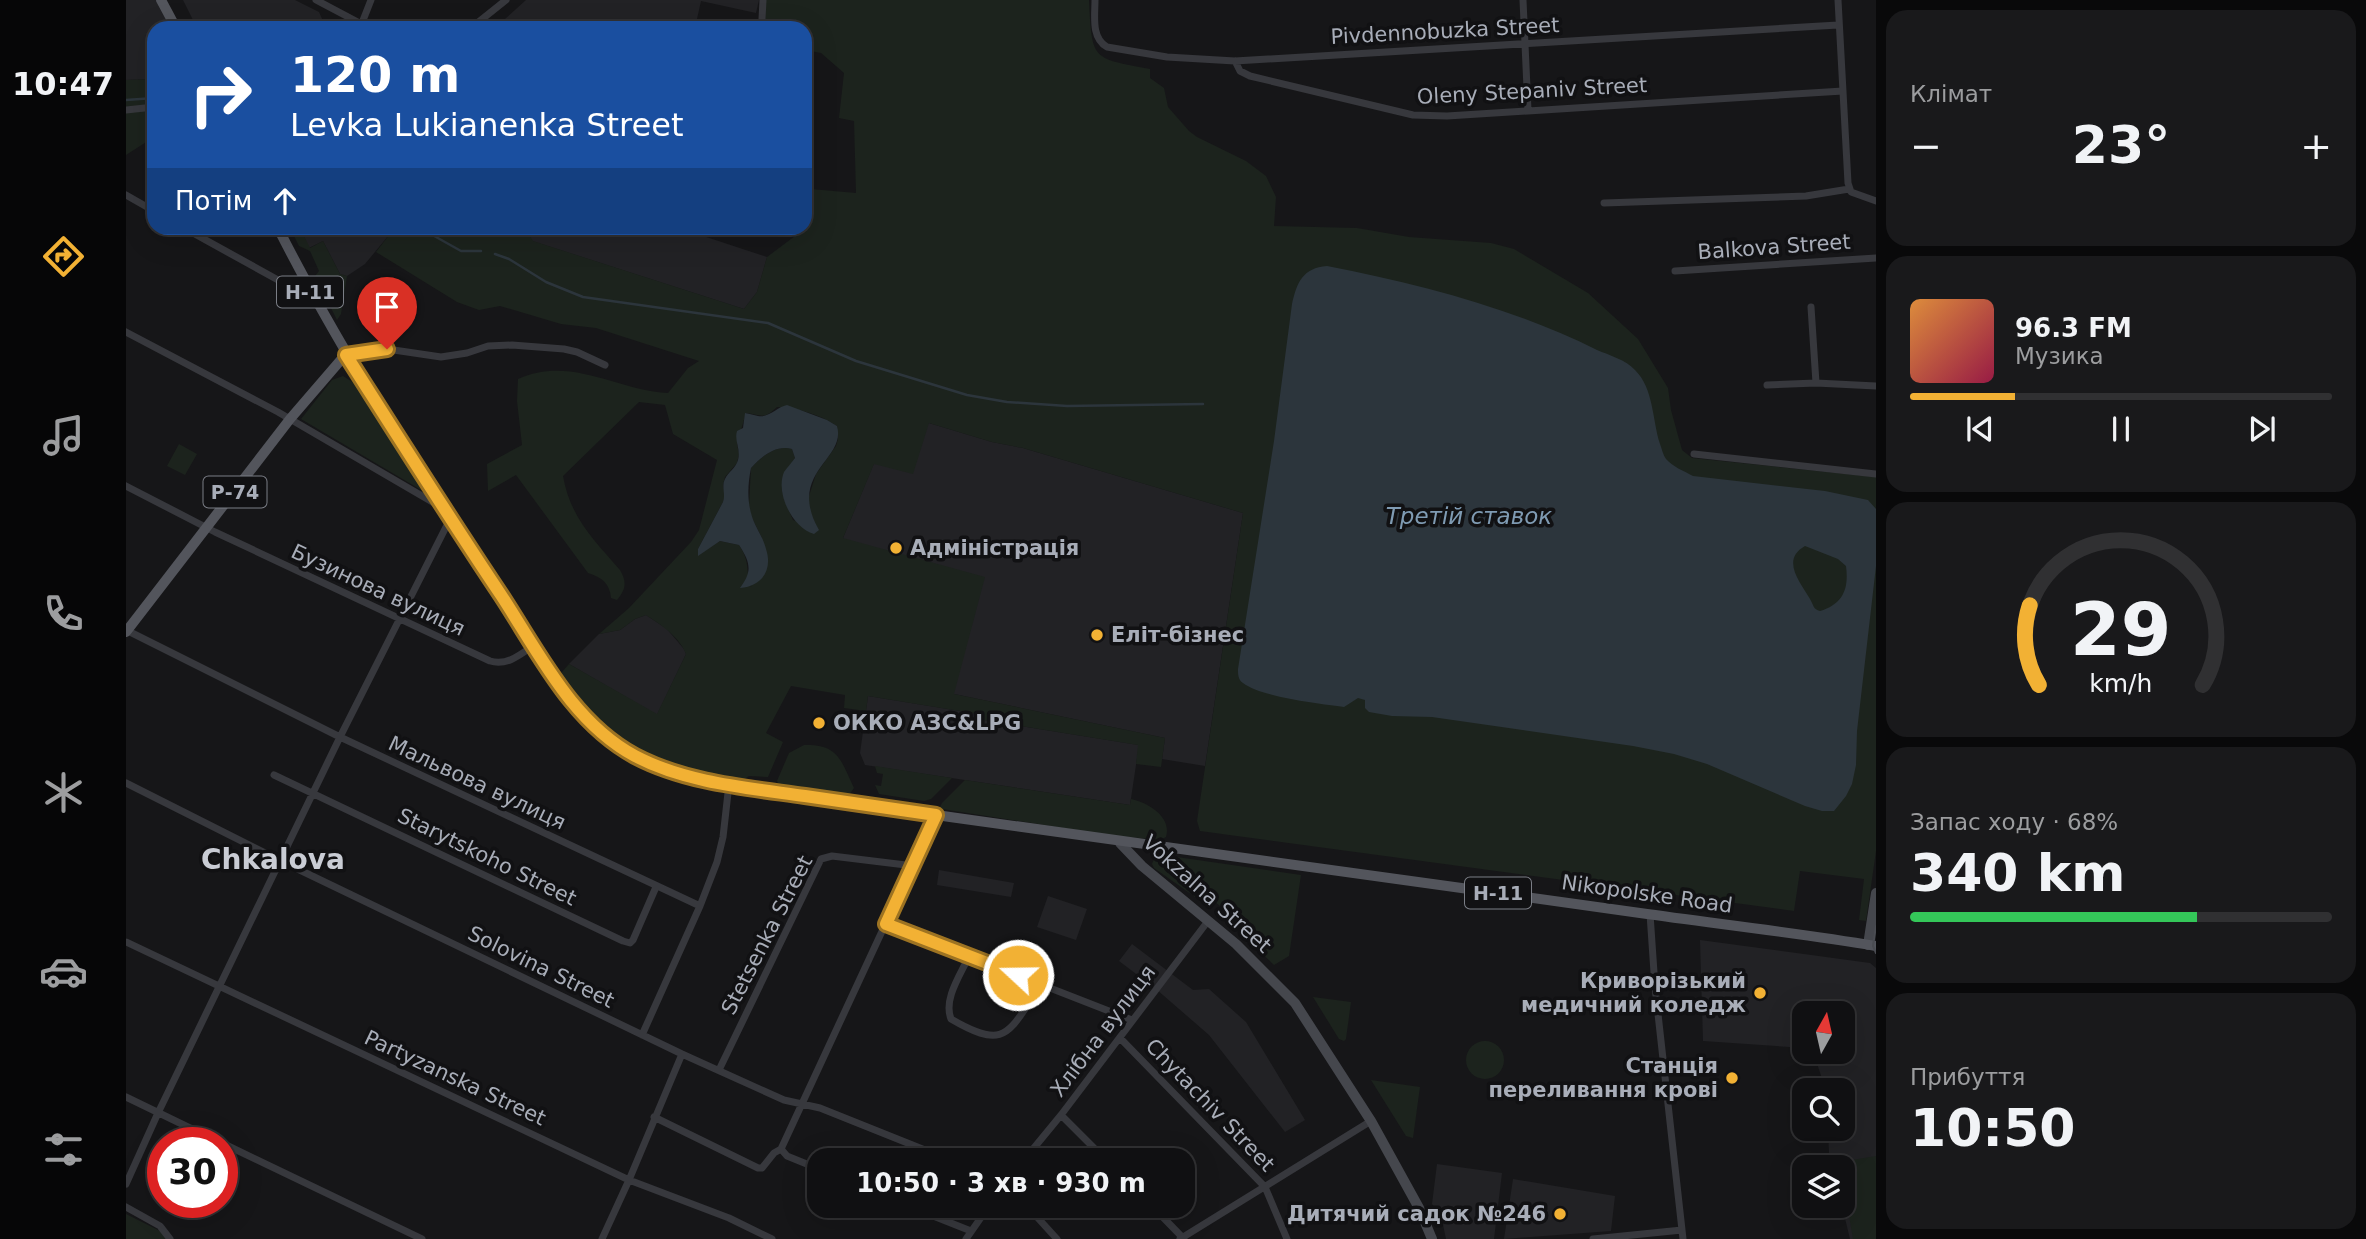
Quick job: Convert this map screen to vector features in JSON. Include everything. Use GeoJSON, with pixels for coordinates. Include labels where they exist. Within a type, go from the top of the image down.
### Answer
{"type":"FeatureCollection","features":[{"type":"Feature","properties":{"kind":"main road"},"geometry":{"type":"LineString","coordinates":[[161,0],[172,21]]}},
{"type":"Feature","properties":{"kind":"main road","name":"Н-11"},"geometry":{"type":"LineString","coordinates":[[282,235],[346,355],[442,507],[571,700],[586,718],[613,742],[637,757],[661,767],[729,784]]}},
{"type":"Feature","properties":{"kind":"main road","name":"Р-74"},"geometry":{"type":"LineString","coordinates":[[126,631],[290,419],[346,355]]}},
{"type":"Feature","properties":{"kind":"main road","name":"Vokzalna Street"},"geometry":{"type":"LineString","coordinates":[[729,784],[1120,843]]}},
{"type":"Feature","properties":{"kind":"main road","name":"Nikopolske Road"},"geometry":{"type":"LineString","coordinates":[[1120,843],[1302,865],[1872,946]]}},
{"type":"Feature","properties":{"kind":"street"},"geometry":{"type":"LineString","coordinates":[[316,0],[353,21]]}},
{"type":"Feature","properties":{"kind":"street"},"geometry":{"type":"LineString","coordinates":[[365,21],[371,0]]}},
{"type":"Feature","properties":{"kind":"street"},"geometry":{"type":"LineString","coordinates":[[480,21],[506,0]]}},
{"type":"Feature","properties":{"kind":"street"},"geometry":{"type":"LineString","coordinates":[[763,0],[763,21]]}},
{"type":"Feature","properties":{"kind":"street","name":"Pivdennobuzka Street"},"geometry":{"type":"LineString","coordinates":[[1095,0],[1096,35],[1101,44],[1107,47],[1167,57],[1235,61],[1838,24]]}},
{"type":"Feature","properties":{"kind":"street"},"geometry":{"type":"LineString","coordinates":[[1523,0],[1528,110]]}},
{"type":"Feature","properties":{"kind":"street"},"geometry":{"type":"LineString","coordinates":[[1838,0],[1849,189]]}},
{"type":"Feature","properties":{"kind":"street","name":"Oleny Stepaniv Street"},"geometry":{"type":"LineString","coordinates":[[1235,61],[1240,71],[1250,76],[1413,115],[1447,116],[1843,91]]}},
{"type":"Feature","properties":{"kind":"street"},"geometry":{"type":"LineString","coordinates":[[126,110],[147,108]]}},
{"type":"Feature","properties":{"kind":"street"},"geometry":{"type":"LineString","coordinates":[[1604,203],[1806,196],[1849,189],[1857,195],[1876,201]]}},
{"type":"Feature","properties":{"kind":"street"},"geometry":{"type":"LineString","coordinates":[[126,195],[147,207]]}},
{"type":"Feature","properties":{"kind":"street"},"geometry":{"type":"LineString","coordinates":[[196,235],[316,303]]}},
{"type":"Feature","properties":{"kind":"street","name":"Balkova Street"},"geometry":{"type":"LineString","coordinates":[[1675,271],[1876,258]]}},
{"type":"Feature","properties":{"kind":"street"},"geometry":{"type":"LineString","coordinates":[[1811,307],[1816,383]]}},
{"type":"Feature","properties":{"kind":"street"},"geometry":{"type":"LineString","coordinates":[[126,332],[290,419],[442,507]]}},
{"type":"Feature","properties":{"kind":"street"},"geometry":{"type":"LineString","coordinates":[[346,355],[387,349],[442,357],[488,346],[512,345],[577,352],[605,365]]}},
{"type":"Feature","properties":{"kind":"street"},"geometry":{"type":"LineString","coordinates":[[1767,385],[1816,383],[1876,386]]}},
{"type":"Feature","properties":{"kind":"street"},"geometry":{"type":"LineString","coordinates":[[1694,454],[1876,474]]}},
{"type":"Feature","properties":{"kind":"street","name":"Бузинова вулиця"},"geometry":{"type":"LineString","coordinates":[[126,486],[399,620],[499,664],[508,662],[534,645]]}},
{"type":"Feature","properties":{"kind":"street"},"geometry":{"type":"LineString","coordinates":[[126,1184],[341,737],[450,519]]}},
{"type":"Feature","properties":{"kind":"street","name":"Мальвова вулиця"},"geometry":{"type":"LineString","coordinates":[[126,631],[341,737],[700,906]]}},
{"type":"Feature","properties":{"kind":"street","name":"Starytskoho Street"},"geometry":{"type":"LineString","coordinates":[[274,775],[623,941],[630,943],[633,940],[656,887]]}},
{"type":"Feature","properties":{"kind":"street","name":"Solovina Street"},"geometry":{"type":"LineString","coordinates":[[126,783],[281,861],[682,1054],[783,1100],[820,1108],[920,1148]]}},
{"type":"Feature","properties":{"kind":"street"},"geometry":{"type":"LineString","coordinates":[[642,1035],[717,862],[723,837],[729,784]]}},
{"type":"Feature","properties":{"kind":"street"},"geometry":{"type":"LineString","coordinates":[[654,1117],[758,1168],[762,1168],[774,1153],[781,1149],[936,815]]}},
{"type":"Feature","properties":{"kind":"street","name":"Vokzalna Street"},"geometry":{"type":"LineString","coordinates":[[1120,843],[1142,866],[1286,992],[1371,1121],[1419,1208],[1432,1239]]}},
{"type":"Feature","properties":{"kind":"street","name":"Stetsenka Street"},"geometry":{"type":"LineString","coordinates":[[719,1070],[821,859],[832,856],[914,866]]}},
{"type":"Feature","properties":{"kind":"street"},"geometry":{"type":"LineString","coordinates":[[1872,946],[1876,893]]}},
{"type":"Feature","properties":{"kind":"street"},"geometry":{"type":"LineString","coordinates":[[1650,914],[1683,1239]]}},
{"type":"Feature","properties":{"kind":"street","name":"Хлібна вулиця"},"geometry":{"type":"LineString","coordinates":[[1034,1148],[1208,921]]}},
{"type":"Feature","properties":{"kind":"street","name":"Chytachiv Street"},"geometry":{"type":"LineString","coordinates":[[886,924],[1132,1020]]}},
{"type":"Feature","properties":{"kind":"street","name":"Partyzanska Street"},"geometry":{"type":"LineString","coordinates":[[126,942],[629,1180],[729,1218],[772,1239]]}},
{"type":"Feature","properties":{"kind":"street"},"geometry":{"type":"LineString","coordinates":[[969,956],[950,998],[948,1010],[951,1019],[982,1034],[996,1037],[1007,1033],[1042,985]]}},
{"type":"Feature","properties":{"kind":"street","name":"Chytachiv Street"},"geometry":{"type":"LineString","coordinates":[[1120,1038],[1265,1187],[1287,1239]]}},
{"type":"Feature","properties":{"kind":"street"},"geometry":{"type":"LineString","coordinates":[[601,1239],[682,1054]]}},
{"type":"Feature","properties":{"kind":"street"},"geometry":{"type":"LineString","coordinates":[[126,1097],[188,1127]]}},
{"type":"Feature","properties":{"kind":"street"},"geometry":{"type":"LineString","coordinates":[[1061,1115],[1094,1148]]}},
{"type":"Feature","properties":{"kind":"street"},"geometry":{"type":"LineString","coordinates":[[1163,1218],[1182,1238],[1371,1121]]}},
{"type":"Feature","properties":{"kind":"street"},"geometry":{"type":"LineString","coordinates":[[781,1149],[787,1156],[807,1164]]}},
{"type":"Feature","properties":{"kind":"street"},"geometry":{"type":"LineString","coordinates":[[238,1151],[422,1239]]}},
{"type":"Feature","properties":{"kind":"street"},"geometry":{"type":"LineString","coordinates":[[126,1207],[160,1226],[170,1239]]}},
{"type":"Feature","properties":{"kind":"street"},"geometry":{"type":"LineString","coordinates":[[938,1218],[971,1231]]}},
{"type":"Feature","properties":{"kind":"street"},"geometry":{"type":"LineString","coordinates":[[966,1239],[980,1218]]}},
{"type":"Feature","properties":{"kind":"street"},"geometry":{"type":"LineString","coordinates":[[1038,1218],[1057,1239]]}},
{"type":"Feature","properties":{"kind":"street"},"geometry":{"type":"LineString","coordinates":[[1593,1239],[1682,1230]]}},
{"type":"Feature","properties":{"kind":"shaded area"},"geometry":{"type":"Polygon","coordinates":[[[126,0],[161,0],[172,21],[147,21],[147,79],[126,80],[126,0]]]}},
{"type":"Feature","properties":{"kind":"shaded area"},"geometry":{"type":"Polygon","coordinates":[[[183,0],[295,0],[319,12],[323,21],[194,21],[183,0]]]}},
{"type":"Feature","properties":{"kind":"shaded area"},"geometry":{"type":"Polygon","coordinates":[[[526,0],[759,0],[756,13],[701,1],[697,21],[503,21],[526,0]]]}},
{"type":"Feature","properties":{"kind":"shaded area"},"geometry":{"type":"Polygon","coordinates":[[[766,0],[1089,0],[1091,35],[1098,53],[1116,62],[1150,69],[1150,78],[1164,88],[1168,107],[1189,131],[1246,161],[1266,176],[1276,197],[1274,226],[1357,228],[1409,237],[1491,243],[1514,249],[1588,293],[1638,339],[1668,388],[1682,450],[1692,458],[1876,477],[1876,851],[1866,921],[1859,920],[1864,879],[1800,871],[1794,911],[1200,831],[1197,821],[1243,513],[929,423],[913,474],[874,464],[843,538],[985,577],[954,694],[1165,738],[1161,767],[1136,764],[1138,745],[978,719],[978,714],[868,696],[866,711],[844,708],[845,695],[791,686],[766,733],[783,742],[768,777],[749,776],[743,780],[693,769],[660,758],[630,744],[607,729],[561,681],[562,672],[569,664],[657,714],[686,654],[679,642],[646,615],[620,630],[599,634],[629,608],[691,542],[699,530],[717,460],[673,434],[665,405],[639,402],[563,476],[566,491],[577,516],[622,574],[625,582],[617,600],[611,598],[604,582],[588,573],[516,475],[488,491],[487,464],[522,445],[517,401],[518,379],[537,373],[575,372],[649,391],[668,393],[688,368],[699,361],[596,328],[561,324],[500,306],[479,310],[457,302],[376,252],[389,235],[529,235],[533,241],[744,309],[757,292],[767,257],[795,235],[812,235],[812,189],[856,193],[854,121],[839,118],[844,73],[821,53],[812,51],[812,21],[766,21],[766,0]],[[777,407],[763,416],[746,413],[737,444],[737,463],[725,477],[723,502],[698,549],[698,555],[720,541],[739,545],[745,557],[751,587],[762,538],[751,516],[749,505],[751,468],[764,456],[780,448],[792,449],[795,458],[785,475],[783,495],[793,520],[818,530],[808,506],[809,496],[816,474],[836,446],[837,426],[801,410],[777,407]]]}},
{"type":"Feature","properties":{"kind":"shaded area"},"geometry":{"type":"Polygon","coordinates":[[[147,79],[147,142],[126,155],[126,80],[147,79]]]}},
{"type":"Feature","properties":{"kind":"shaded area"},"geometry":{"type":"Polygon","coordinates":[[[294,235],[304,235],[310,248],[323,241],[340,274],[347,276],[341,314],[337,320],[315,276],[319,271],[310,251],[299,246],[294,235]]]}},
{"type":"Feature","properties":{"kind":"shaded area"},"geometry":{"type":"Polygon","coordinates":[[[303,235],[389,235],[365,264],[347,276],[340,274],[323,241],[309,248],[303,235]]]}},
{"type":"Feature","properties":{"kind":"shaded area"},"geometry":{"type":"Polygon","coordinates":[[[529,235],[700,235],[767,257],[757,292],[744,309],[532,241],[529,235]]]}},
{"type":"Feature","properties":{"kind":"shaded area"},"geometry":{"type":"Polygon","coordinates":[[[343,376],[354,383],[428,494],[301,419],[332,380],[343,376]]]}},
{"type":"Feature","properties":{"kind":"shaded area","name":"Еліт-бізнес"},"geometry":{"type":"Polygon","coordinates":[[[929,423],[1243,513],[1205,766],[1162,759],[1165,738],[954,694],[843,538],[874,463],[929,423]]]}},
{"type":"Feature","properties":{"kind":"shaded area"},"geometry":{"type":"Polygon","coordinates":[[[179,444],[197,454],[185,475],[167,466],[179,444]]]}},
{"type":"Feature","properties":{"kind":"shaded area"},"geometry":{"type":"Polygon","coordinates":[[[646,615],[667,629],[686,654],[657,715],[569,664],[599,634],[620,630],[646,615]]]}},
{"type":"Feature","properties":{"kind":"shaded area"},"geometry":{"type":"Polygon","coordinates":[[[868,696],[979,714],[978,719],[1139,745],[1130,805],[865,765],[860,753],[868,696]]]}},
{"type":"Feature","properties":{"kind":"shaded area"},"geometry":{"type":"Polygon","coordinates":[[[804,745],[825,748],[837,756],[854,788],[849,795],[779,785],[777,781],[789,753],[804,745]]]}},
{"type":"Feature","properties":{"kind":"shaded area"},"geometry":{"type":"Polygon","coordinates":[[[875,766],[952,778],[931,799],[924,801],[879,794],[875,785],[881,786],[883,774],[877,773],[875,766]]]}},
{"type":"Feature","properties":{"kind":"shaded area"},"geometry":{"type":"Polygon","coordinates":[[[965,780],[1130,805],[1131,799],[1158,812],[1166,823],[1166,837],[1160,840],[1108,835],[942,809],[942,803],[965,780]]]}},
{"type":"Feature","properties":{"kind":"shaded area"},"geometry":{"type":"Polygon","coordinates":[[[1156,854],[1301,875],[1289,956],[1274,965],[1230,923],[1234,917],[1210,898],[1205,904],[1154,868],[1152,864],[1156,854]]]}},
{"type":"Feature","properties":{"kind":"shaded area"},"geometry":{"type":"Polygon","coordinates":[[[939,870],[1014,883],[1011,897],[937,885],[939,870]]]}},
{"type":"Feature","properties":{"kind":"shaded area"},"geometry":{"type":"Polygon","coordinates":[[[1048,896],[1087,909],[1076,940],[1037,927],[1048,896]]]}},
{"type":"Feature","properties":{"kind":"shaded area"},"geometry":{"type":"Polygon","coordinates":[[[1700,940],[1870,963],[1876,968],[1876,1239],[1850,1239],[1845,1218],[1855,1218],[1855,1155],[1829,1153],[1828,1141],[1855,1141],[1855,1078],[1822,1078],[1817,1064],[1855,1064],[1855,1001],[1792,1001],[1792,1047],[1703,1041],[1700,940]]]}},
{"type":"Feature","properties":{"kind":"shaded area"},"geometry":{"type":"Polygon","coordinates":[[[1132,944],[1193,990],[1209,989],[1246,1022],[1305,1120],[1285,1132],[1209,1035],[1119,961],[1132,944]]]}},
{"type":"Feature","properties":{"kind":"shaded area"},"geometry":{"type":"Polygon","coordinates":[[[1313,997],[1351,1002],[1344,1041],[1339,1039],[1313,997]]]}},
{"type":"Feature","properties":{"kind":"shaded area"},"geometry":{"type":"Polygon","coordinates":[[[1485,1041],[1498,1047],[1504,1060],[1498,1073],[1485,1079],[1472,1073],[1466,1060],[1472,1047],[1485,1041]]]}},
{"type":"Feature","properties":{"kind":"shaded area"},"geometry":{"type":"Polygon","coordinates":[[[1371,1080],[1420,1087],[1413,1138],[1406,1136],[1371,1080]]]}},
{"type":"Feature","properties":{"kind":"shaded area"},"geometry":{"type":"Polygon","coordinates":[[[1876,1156],[1876,1239],[1853,1239],[1849,1218],[1855,1218],[1855,1160],[1876,1156]]]}},
{"type":"Feature","properties":{"kind":"shaded area"},"geometry":{"type":"Polygon","coordinates":[[[1437,1164],[1502,1173],[1494,1239],[1446,1239],[1441,1215],[1432,1204],[1437,1164]]]}},
{"type":"Feature","properties":{"kind":"shaded area","name":"Дитячий садок №246"},"geometry":{"type":"Polygon","coordinates":[[[1513,1179],[1615,1196],[1611,1231],[1504,1239],[1513,1179]]]}},
{"type":"Feature","properties":{"kind":"shaded area"},"geometry":{"type":"Polygon","coordinates":[[[126,1214],[160,1231],[166,1239],[126,1239],[126,1214]]]}},
{"type":"Feature","properties":{"kind":"water","name":"Третій ставок"},"geometry":{"type":"Polygon","coordinates":[[[1319,267],[1362,273],[1465,299],[1565,335],[1631,366],[1646,386],[1665,457],[1675,467],[1693,476],[1825,491],[1868,500],[1876,509],[1876,566],[1857,731],[1856,765],[1852,784],[1834,811],[1805,806],[1707,764],[1674,754],[1432,717],[1392,716],[1369,712],[1365,708],[1365,700],[1358,698],[1344,707],[1306,702],[1263,692],[1241,682],[1238,669],[1274,441],[1292,304],[1302,278],[1319,267]],[[1805,546],[1794,558],[1793,565],[1798,579],[1814,607],[1820,611],[1834,604],[1843,594],[1846,566],[1838,559],[1805,546]]]}},
{"type":"Feature","properties":{"kind":"water"},"geometry":{"type":"Polygon","coordinates":[[[787,405],[837,426],[838,438],[834,448],[819,469],[809,494],[811,510],[819,530],[814,534],[799,525],[784,500],[782,481],[784,472],[795,458],[792,449],[780,448],[764,456],[751,468],[748,496],[754,522],[765,544],[767,570],[754,584],[740,588],[747,576],[748,567],[746,556],[739,545],[720,541],[698,556],[698,549],[723,502],[725,479],[738,460],[736,435],[737,431],[743,428],[745,413],[762,416],[787,405]]]}},
{"type":"Feature","properties":{"kind":"waterway"},"geometry":{"type":"LineString","coordinates":[[126,100],[147,98]]}},
{"type":"Feature","properties":{"kind":"waterway"},"geometry":{"type":"LineString","coordinates":[[432,235],[461,251],[481,251]]}},
{"type":"Feature","properties":{"kind":"waterway"},"geometry":{"type":"LineString","coordinates":[[495,254],[509,259],[546,282],[583,297],[768,323],[856,361],[967,395],[1007,402],[1067,406],[1203,404]]}},
{"type":"Feature","properties":{"kind":"tram line"},"geometry":{"type":"LineString","coordinates":[[1876,926],[1873,946],[1876,953]]}},
{"type":"Feature","properties":{"kind":"place","name":"Адміністрація"},"geometry":{"type":"Point","coordinates":[896,548]}},
{"type":"Feature","properties":{"kind":"place","name":"Еліт-бізнес"},"geometry":{"type":"Point","coordinates":[1097,635]}},
{"type":"Feature","properties":{"kind":"place","name":"ОККО АЗС&LPG"},"geometry":{"type":"Point","coordinates":[819,723]}},
{"type":"Feature","properties":{"kind":"place","name":"Криворізький медичний коледж"},"geometry":{"type":"Point","coordinates":[1760,993]}},
{"type":"Feature","properties":{"kind":"place","name":"Станція переливання крові"},"geometry":{"type":"Point","coordinates":[1732,1078]}},
{"type":"Feature","properties":{"kind":"place","name":"Дитячий садок №246"},"geometry":{"type":"Point","coordinates":[1560,1214]}},
{"type":"Feature","properties":{"kind":"district","name":"Chkalova"},"geometry":{"type":"Point","coordinates":[273,859]}},
{"type":"Feature","properties":{"kind":"route"},"geometry":{"type":"LineString","coordinates":[[387,349],[346,355],[553,676],[599,731],[625,750],[678,773],[741,786],[936,815],[886,924],[1018,975]]}}]}
